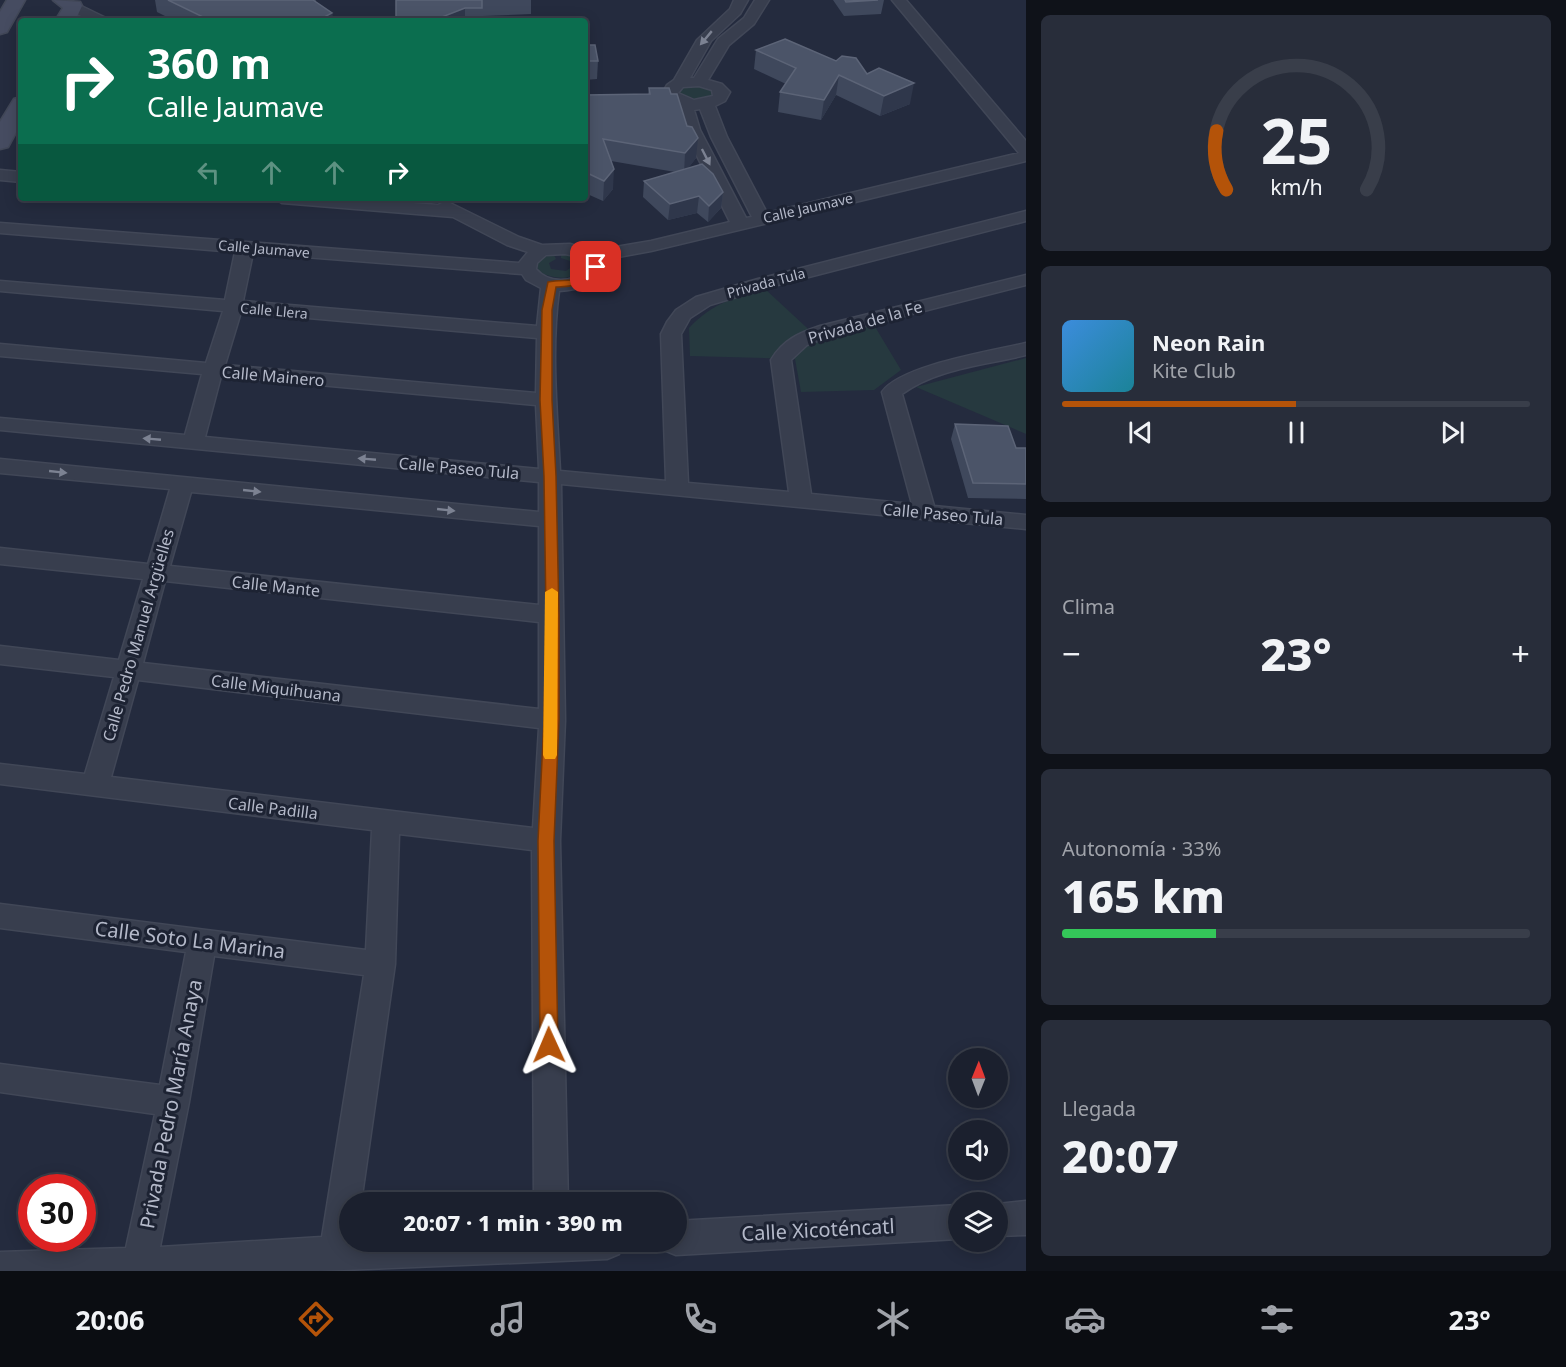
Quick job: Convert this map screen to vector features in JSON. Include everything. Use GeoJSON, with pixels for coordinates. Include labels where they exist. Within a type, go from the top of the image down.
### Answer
{"type":"FeatureCollection","features":[{"type":"Feature","properties":{"kind":"main road"},"geometry":{"type":"LineString","coordinates":[[0,28],[16,0]]}},
{"type":"Feature","properties":{"kind":"main road"},"geometry":{"type":"LineString","coordinates":[[0,142],[18,109]]}},
{"type":"Feature","properties":{"kind":"street"},"geometry":{"type":"LineString","coordinates":[[680,83],[702,43],[734,13],[741,0]]}},
{"type":"Feature","properties":{"kind":"street"},"geometry":{"type":"LineString","coordinates":[[699,82],[723,42],[749,21],[762,0]]}},
{"type":"Feature","properties":{"kind":"street"},"geometry":{"type":"LineString","coordinates":[[899,0],[1026,151]]}},
{"type":"Feature","properties":{"kind":"street"},"geometry":{"type":"LineString","coordinates":[[67,9],[92,18]]}},
{"type":"Feature","properties":{"kind":"street"},"geometry":{"type":"LineString","coordinates":[[699,82],[717,87],[722,93],[720,98],[706,104],[686,103],[675,99],[670,94],[672,88],[680,83],[699,82]]}},
{"type":"Feature","properties":{"kind":"street"},"geometry":{"type":"LineString","coordinates":[[686,103],[686,114],[692,130],[740,224]]}},
{"type":"Feature","properties":{"kind":"street"},"geometry":{"type":"LineString","coordinates":[[706,104],[719,137],[762,219]]}},
{"type":"Feature","properties":{"kind":"street","name":"Calle Jaumave"},"geometry":{"type":"LineString","coordinates":[[541,252],[571,249],[590,257],[651,246],[1026,156]]}},
{"type":"Feature","properties":{"kind":"street"},"geometry":{"type":"LineString","coordinates":[[0,175],[18,177]]}},
{"type":"Feature","properties":{"kind":"street"},"geometry":{"type":"LineString","coordinates":[[320,201],[459,212]]}},
{"type":"Feature","properties":{"kind":"street"},"geometry":{"type":"LineString","coordinates":[[438,201],[513,242],[541,252]]}},
{"type":"Feature","properties":{"kind":"street","name":"Privada Tula"},"geometry":{"type":"LineString","coordinates":[[677,489],[671,334],[676,321],[683,314],[703,301],[764,283],[1026,216]]}},
{"type":"Feature","properties":{"kind":"street","name":"Calle Jaumave"},"geometry":{"type":"LineString","coordinates":[[0,228],[527,269],[536,279],[551,284]]}},
{"type":"Feature","properties":{"kind":"street"},"geometry":{"type":"LineString","coordinates":[[193,443],[233,307],[244,247]]}},
{"type":"Feature","properties":{"kind":"street"},"geometry":{"type":"LineString","coordinates":[[527,269],[528,261],[541,252]]}},
{"type":"Feature","properties":{"kind":"street"},"geometry":{"type":"LineString","coordinates":[[551,1192],[546,841],[552,720],[550,476],[546,400],[548,303],[551,284],[578,283],[591,276],[596,267],[590,257]]}},
{"type":"Feature","properties":{"kind":"street","name":"Privada de la Fe"},"geometry":{"type":"LineString","coordinates":[[801,500],[781,360],[785,351],[805,337],[827,330],[1026,280]]}},
{"type":"Feature","properties":{"kind":"street","name":"Calle Llera"},"geometry":{"type":"LineString","coordinates":[[0,286],[548,333]]}},
{"type":"Feature","properties":{"kind":"street","name":"Calle Mainero"},"geometry":{"type":"LineString","coordinates":[[0,350],[546,400]]}},
{"type":"Feature","properties":{"kind":"street"},"geometry":{"type":"LineString","coordinates":[[926,513],[892,393],[899,385],[920,376],[1026,350]]}},
{"type":"Feature","properties":{"kind":"street","name":"Calle Paseo Tula"},"geometry":{"type":"LineString","coordinates":[[0,424],[1026,522]]}},
{"type":"Feature","properties":{"kind":"street"},"geometry":{"type":"LineString","coordinates":[[0,466],[550,520]]}},
{"type":"Feature","properties":{"kind":"street","name":"Calle Pedro Manuel Argüelles"},"geometry":{"type":"LineString","coordinates":[[94,786],[182,484]]}},
{"type":"Feature","properties":{"kind":"street","name":"Calle Mante"},"geometry":{"type":"LineString","coordinates":[[0,556],[552,615]]}},
{"type":"Feature","properties":{"kind":"street","name":"Calle Miquihuana"},"geometry":{"type":"LineString","coordinates":[[0,655],[552,720]]}},
{"type":"Feature","properties":{"kind":"street","name":"Calle Padilla"},"geometry":{"type":"LineString","coordinates":[[0,774],[546,841]]}},
{"type":"Feature","properties":{"kind":"street"},"geometry":{"type":"LineString","coordinates":[[0,1269],[138,1268],[337,1252],[380,964],[386,822]]}},
{"type":"Feature","properties":{"kind":"street","name":"Calle Soto La Marina"},"geometry":{"type":"LineString","coordinates":[[0,916],[380,964]]}},
{"type":"Feature","properties":{"kind":"street","name":"Privada Pedro María Anaya"},"geometry":{"type":"LineString","coordinates":[[138,1268],[173,1102],[202,942]]}},
{"type":"Feature","properties":{"kind":"street"},"geometry":{"type":"LineString","coordinates":[[0,1078],[173,1102]]}},
{"type":"Feature","properties":{"kind":"street"},"geometry":{"type":"LineString","coordinates":[[1008,1219],[1026,1218]]}},
{"type":"Feature","properties":{"kind":"street","name":"Calle Xicoténcatl"},"geometry":{"type":"LineString","coordinates":[[687,1237],[948,1223]]}},
{"type":"Feature","properties":{"kind":"shaded area"},"geometry":{"type":"Polygon","coordinates":[[[689,84],[718,90],[711,101],[684,100],[676,91],[689,84]]]}},
{"type":"Feature","properties":{"kind":"shaded area"},"geometry":{"type":"Polygon","coordinates":[[[553,253],[556,259],[549,263],[551,269],[566,271],[573,266],[570,261],[561,258],[561,253],[574,256],[583,262],[582,270],[572,276],[561,278],[540,272],[536,265],[538,261],[553,253]]]}},
{"type":"Feature","properties":{"kind":"shaded area"},"geometry":{"type":"Polygon","coordinates":[[[765,289],[819,339],[874,325],[901,370],[874,390],[801,392],[795,359],[690,356],[689,328],[706,313],[724,302],[765,289]]]}},
{"type":"Feature","properties":{"kind":"shaded area"},"geometry":{"type":"Polygon","coordinates":[[[1026,358],[1026,434],[916,387],[1026,358]]]}},
{"type":"Feature","properties":{"kind":"building"},"geometry":{"type":"Polygon","coordinates":[[[168,0],[313,0],[332,13],[323,18],[205,18],[168,0]]]}},
{"type":"Feature","properties":{"kind":"building"},"geometry":{"type":"Polygon","coordinates":[[[396,0],[482,0],[482,8],[465,8],[440,18],[396,18],[396,0]]]}},
{"type":"Feature","properties":{"kind":"building"},"geometry":{"type":"Polygon","coordinates":[[[845,0],[878,0],[846,2],[845,0]]]}},
{"type":"Feature","properties":{"kind":"building"},"geometry":{"type":"Polygon","coordinates":[[[785,39],[836,61],[842,56],[856,58],[867,74],[879,68],[914,83],[884,96],[839,75],[824,100],[780,92],[796,68],[756,50],[785,39]]]}},
{"type":"Feature","properties":{"kind":"building"},"geometry":{"type":"Polygon","coordinates":[[[588,45],[595,45],[598,61],[588,61],[588,45]]]}},
{"type":"Feature","properties":{"kind":"building"},"geometry":{"type":"Polygon","coordinates":[[[649,88],[669,88],[671,94],[677,94],[687,126],[692,127],[698,138],[685,153],[603,139],[614,169],[604,181],[588,173],[588,95],[650,94],[649,88]]]}},
{"type":"Feature","properties":{"kind":"building"},"geometry":{"type":"Polygon","coordinates":[[[702,164],[713,174],[723,192],[709,206],[699,196],[670,204],[644,181],[702,164]]]}},
{"type":"Feature","properties":{"kind":"building"},"geometry":{"type":"Polygon","coordinates":[[[955,424],[1008,426],[1016,448],[1026,448],[1026,484],[973,483],[955,424]]]}},
{"type":"Feature","properties":{"kind":"slow traffic"},"geometry":{"type":"LineString","coordinates":[[550,755],[552,592]]}},
{"type":"Feature","properties":{"kind":"route"},"geometry":{"type":"LineString","coordinates":[[549,1045],[546,841],[552,720],[552,615],[550,476],[546,400],[547,310],[551,284],[570,285],[586,280],[595,272],[596,267]]}}]}
